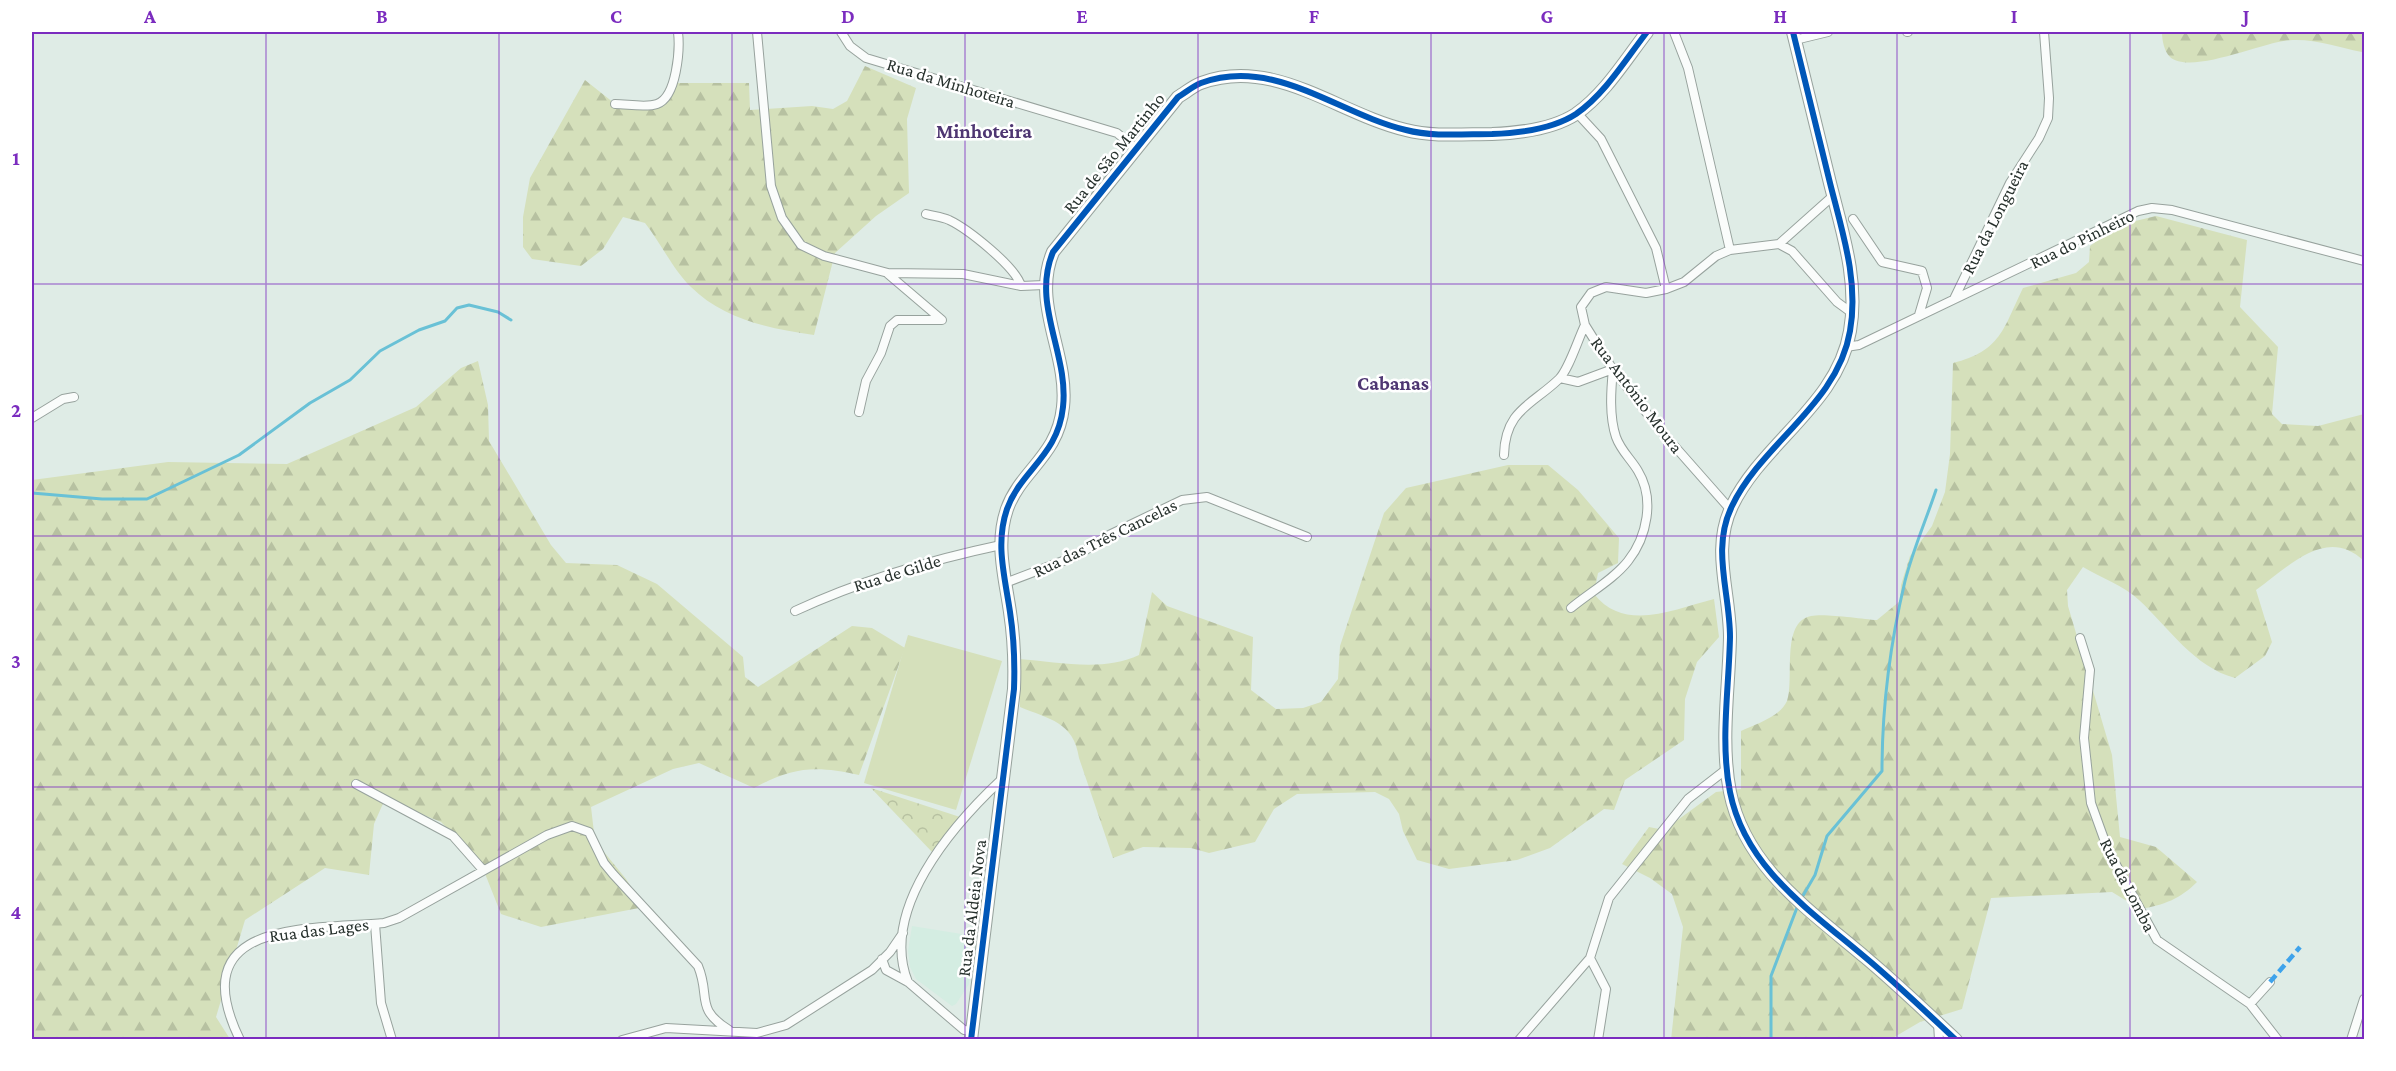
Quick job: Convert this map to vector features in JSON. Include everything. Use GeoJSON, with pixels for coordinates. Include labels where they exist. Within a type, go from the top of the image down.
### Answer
{"type":"FeatureCollection","features":[{"type":"Feature","properties":{"kind":"street"},"geometry":{"type":"LineString","coordinates":[[615,104],[657,104],[664,99],[678,63],[678,32]]}},
{"type":"Feature","properties":{"kind":"street"},"geometry":{"type":"LineString","coordinates":[[757,32],[771,186],[782,218],[801,245],[824,256],[888,273],[963,274],[1021,286],[1044,285]]}},
{"type":"Feature","properties":{"kind":"street","name":"Rua da Minhoteira"},"geometry":{"type":"LineString","coordinates":[[841,32],[850,46],[866,57],[1117,133],[1135,148]]}},
{"type":"Feature","properties":{"kind":"street","name":"Rua de São Martinho"},"geometry":{"type":"LineString","coordinates":[[1005,583],[1000,563],[1008,508],[1016,491],[1042,460],[1053,442],[1063,410],[1064,371],[1044,285],[1047,267],[1053,252],[1178,97],[1201,83],[1255,75],[1282,82],[1406,131],[1505,133],[1533,130],[1567,120],[1597,96],[1647,32]]}},
{"type":"Feature","properties":{"kind":"street"},"geometry":{"type":"LineString","coordinates":[[1674,32],[1688,68],[1730,250]]}},
{"type":"Feature","properties":{"kind":"street"},"geometry":{"type":"LineString","coordinates":[[1828,32],[1794,36],[1851,269],[1852,313],[1846,347],[1829,382],[1747,481],[1730,509],[1720,549],[1730,627],[1729,690],[1725,732],[1728,768],[1734,810],[1749,845],[1775,879],[1879,969],[1956,1040]]}},
{"type":"Feature","properties":{"kind":"street","name":"Rua da Longueira"},"geometry":{"type":"LineString","coordinates":[[1954,299],[2010,183],[2039,138],[2048,118],[2044,32]]}},
{"type":"Feature","properties":{"kind":"street"},"geometry":{"type":"LineString","coordinates":[[1577,113],[1601,139],[1656,249],[1666,289],[1684,282],[1716,256],[1730,250],[1779,244],[1834,195]]}},
{"type":"Feature","properties":{"kind":"street","name":"Rua do Pinheiro"},"geometry":{"type":"LineString","coordinates":[[1846,347],[1859,345],[2138,211],[2152,208],[2172,210],[2364,261]]}},
{"type":"Feature","properties":{"kind":"street"},"geometry":{"type":"LineString","coordinates":[[926,214],[949,220],[986,247],[1018,276],[1021,286]]}},
{"type":"Feature","properties":{"kind":"street"},"geometry":{"type":"LineString","coordinates":[[1853,219],[1882,261],[1922,272],[1927,288],[1918,315]]}},
{"type":"Feature","properties":{"kind":"street"},"geometry":{"type":"LineString","coordinates":[[1779,244],[1792,251],[1837,302],[1852,313]]}},
{"type":"Feature","properties":{"kind":"street"},"geometry":{"type":"LineString","coordinates":[[859,412],[866,381],[881,353],[890,326],[897,320],[942,320],[888,273]]}},
{"type":"Feature","properties":{"kind":"street","name":"Rua António Moura"},"geometry":{"type":"LineString","coordinates":[[1666,289],[1646,293],[1606,287],[1591,293],[1581,307],[1585,325],[1613,369],[1655,424],[1730,509]]}},
{"type":"Feature","properties":{"kind":"street"},"geometry":{"type":"LineString","coordinates":[[1504,454],[1508,430],[1522,407],[1560,378],[1585,325]]}},
{"type":"Feature","properties":{"kind":"street"},"geometry":{"type":"LineString","coordinates":[[1560,378],[1578,382],[1613,369],[1611,393],[1616,435],[1622,450],[1639,472],[1646,491],[1646,522],[1627,563],[1571,608]]}},
{"type":"Feature","properties":{"kind":"street"},"geometry":{"type":"LineString","coordinates":[[32,418],[63,399],[74,397]]}},
{"type":"Feature","properties":{"kind":"street","name":"Rua das Três Cancelas"},"geometry":{"type":"LineString","coordinates":[[1005,583],[1076,556],[1111,534],[1182,500],[1207,497],[1307,537]]}},
{"type":"Feature","properties":{"kind":"street","name":"Rua de Gilde"},"geometry":{"type":"LineString","coordinates":[[795,611],[842,590],[881,577],[941,558],[1001,545]]}},
{"type":"Feature","properties":{"kind":"street","name":"Rua da Aldeia Nova"},"geometry":{"type":"LineString","coordinates":[[971,1035],[1015,667],[1005,583]]}},
{"type":"Feature","properties":{"kind":"street","name":"Rua da Lomba"},"geometry":{"type":"LineString","coordinates":[[2080,639],[2090,670],[2084,738],[2091,802],[2108,850],[2157,940],[2250,1004],[2278,1040]]}},
{"type":"Feature","properties":{"kind":"street"},"geometry":{"type":"LineString","coordinates":[[1519,1040],[1590,958],[1609,898],[1688,799],[1728,768]]}},
{"type":"Feature","properties":{"kind":"street"},"geometry":{"type":"LineString","coordinates":[[908,982],[901,961],[903,933],[915,888],[980,800],[1001,780]]}},
{"type":"Feature","properties":{"kind":"street"},"geometry":{"type":"LineString","coordinates":[[356,784],[453,836],[483,870]]}},
{"type":"Feature","properties":{"kind":"street","name":"Rua das Lages"},"geometry":{"type":"LineString","coordinates":[[240,1040],[227,1002],[225,979],[231,961],[243,948],[266,935],[375,924],[399,918],[483,870],[572,826],[585,829],[613,874],[698,966],[702,976],[705,1005],[712,1020],[729,1030]]}},
{"type":"Feature","properties":{"kind":"street"},"geometry":{"type":"LineString","coordinates":[[375,924],[380,994],[392,1040]]}},
{"type":"Feature","properties":{"kind":"street"},"geometry":{"type":"LineString","coordinates":[[622,1040],[666,1028],[729,1030],[757,1034],[786,1025],[872,970],[890,952],[903,933]]}},
{"type":"Feature","properties":{"kind":"street"},"geometry":{"type":"LineString","coordinates":[[890,952],[901,961]]}},
{"type":"Feature","properties":{"kind":"street"},"geometry":{"type":"LineString","coordinates":[[1590,958],[1606,989],[1598,1040]]}},
{"type":"Feature","properties":{"kind":"street"},"geometry":{"type":"LineString","coordinates":[[882,959],[888,970],[908,982],[971,1035]]}},
{"type":"Feature","properties":{"kind":"street"},"geometry":{"type":"LineString","coordinates":[[872,970],[888,970],[901,961]]}},
{"type":"Feature","properties":{"kind":"street"},"geometry":{"type":"LineString","coordinates":[[2250,1004],[2270,982]]}},
{"type":"Feature","properties":{"kind":"street"},"geometry":{"type":"LineString","coordinates":[[2351,1040],[2364,999]]}},
{"type":"Feature","properties":{"kind":"street"},"geometry":{"type":"LineString","coordinates":[[1938,1023],[1939,1040]]}},
{"type":"Feature","properties":{"kind":"shaded area"},"geometry":{"type":"Polygon","coordinates":[[[912,926],[974,936],[969,984],[956,1004],[952,1006],[916,979],[910,967],[908,951],[912,926]]]}},
{"type":"Feature","properties":{"kind":"green space"},"geometry":{"type":"Polygon","coordinates":[[[2162,32],[2364,32],[2364,58],[2362,52],[2319,42],[2293,40],[2211,60],[2180,62],[2168,55],[2162,32]]]}},
{"type":"Feature","properties":{"kind":"green space"},"geometry":{"type":"Polygon","coordinates":[[[865,66],[916,88],[907,119],[909,193],[876,216],[835,253],[814,335],[748,321],[732,315],[704,298],[679,273],[645,223],[623,217],[603,249],[581,266],[532,259],[523,247],[523,217],[530,178],[585,80],[619,107],[663,107],[671,83],[749,83],[750,110],[812,106],[833,109],[847,101],[865,66]]]}},
{"type":"Feature","properties":{"kind":"green space"},"geometry":{"type":"Polygon","coordinates":[[[2156,216],[2247,240],[2240,307],[2278,347],[2272,414],[2282,424],[2318,426],[2364,414],[2364,561],[2350,551],[2336,547],[2322,548],[2295,561],[2256,590],[2272,642],[2265,656],[2235,678],[2220,673],[2195,656],[2139,600],[2112,582],[2083,567],[2067,590],[2068,606],[2112,755],[2120,837],[2156,847],[2197,882],[2171,900],[2140,909],[2112,892],[1991,898],[1962,1009],[1920,1022],[1891,1039],[1671,1040],[1683,927],[1672,894],[1650,878],[1622,864],[1649,827],[1664,830],[1716,792],[1741,789],[1741,731],[1773,716],[1784,707],[1789,692],[1792,640],[1795,629],[1801,621],[1817,615],[1877,620],[1900,601],[1901,585],[1910,556],[1932,526],[1945,492],[1950,454],[1953,363],[1969,358],[1991,345],[2005,327],[2023,288],[2076,273],[2089,262],[2090,246],[2119,225],[2156,216]]]}},
{"type":"Feature","properties":{"kind":"green space"},"geometry":{"type":"Polygon","coordinates":[[[478,361],[488,405],[489,441],[551,545],[566,563],[617,565],[657,584],[743,657],[745,677],[758,687],[852,626],[872,628],[905,648],[859,775],[830,770],[805,770],[781,776],[754,788],[699,763],[673,769],[591,807],[595,841],[626,879],[644,907],[541,927],[501,914],[480,861],[441,822],[385,799],[374,824],[369,875],[325,868],[245,920],[216,1017],[230,1039],[32,1040],[32,480],[168,462],[287,464],[416,407],[461,368],[478,361]]]}},
{"type":"Feature","properties":{"kind":"green space"},"geometry":{"type":"Polygon","coordinates":[[[1508,465],[1548,465],[1578,490],[1619,538],[1618,563],[1598,573],[1594,594],[1606,606],[1620,613],[1651,615],[1714,599],[1719,637],[1697,662],[1685,699],[1684,740],[1625,780],[1614,810],[1604,809],[1550,848],[1517,860],[1449,869],[1417,860],[1403,831],[1399,814],[1389,799],[1375,792],[1297,794],[1274,809],[1255,842],[1209,853],[1191,848],[1143,847],[1113,858],[1072,737],[1066,729],[1050,719],[1020,707],[1019,659],[1096,665],[1139,655],[1152,592],[1167,606],[1253,637],[1251,690],[1276,709],[1303,708],[1321,702],[1338,679],[1340,646],[1384,513],[1406,488],[1508,465]]]}},
{"type":"Feature","properties":{"kind":"green space"},"geometry":{"type":"Polygon","coordinates":[[[908,635],[1002,661],[956,810],[864,783],[908,635]]]}},
{"type":"Feature","properties":{"kind":"green space"},"geometry":{"type":"Polygon","coordinates":[[[871,788],[960,817],[933,853],[871,788]]]}},
{"type":"Feature","properties":{"kind":"waterway"},"geometry":{"type":"LineString","coordinates":[[32,493],[102,499],[147,499],[239,455],[310,403],[350,380],[380,351],[419,330],[445,321],[457,308],[469,305],[498,312],[511,320]]}},
{"type":"Feature","properties":{"kind":"waterway"},"geometry":{"type":"LineString","coordinates":[[1801,899],[1815,875],[1827,836],[1882,771],[1885,699],[1895,628],[1908,569],[1936,490]]}},
{"type":"Feature","properties":{"kind":"waterway"},"geometry":{"type":"LineString","coordinates":[[1771,1040],[1771,976],[1798,905]]}},
{"type":"Feature","properties":{"kind":"marked path"},"geometry":{"type":"LineString","coordinates":[[2270,982],[2300,947]]}},
{"type":"Feature","properties":{"kind":"cycle path"},"geometry":{"type":"LineString","coordinates":[[971,1040],[1014,689],[1012,631],[1001,548],[1003,522],[1013,495],[1047,451],[1054,438],[1060,424],[1063,407],[1061,368],[1046,291],[1047,271],[1053,252],[1178,97],[1201,83],[1228,77],[1254,77],[1280,82],[1381,122],[1427,134],[1514,133],[1547,127],[1567,119],[1587,106],[1606,86],[1647,32]]}},
{"type":"Feature","properties":{"kind":"cycle path"},"geometry":{"type":"LineString","coordinates":[[1793,32],[1848,256],[1852,312],[1843,357],[1831,380],[1815,402],[1745,483],[1726,522],[1722,554],[1730,637],[1725,734],[1730,792],[1738,819],[1750,843],[1765,866],[1783,886],[1956,1040]]}},
{"type":"Feature","properties":{"kind":"district","name":"Minhoteira"},"geometry":{"type":"Point","coordinates":[984,131]}},
{"type":"Feature","properties":{"kind":"district","name":"Cabanas"},"geometry":{"type":"Point","coordinates":[1393,383]}}]}
